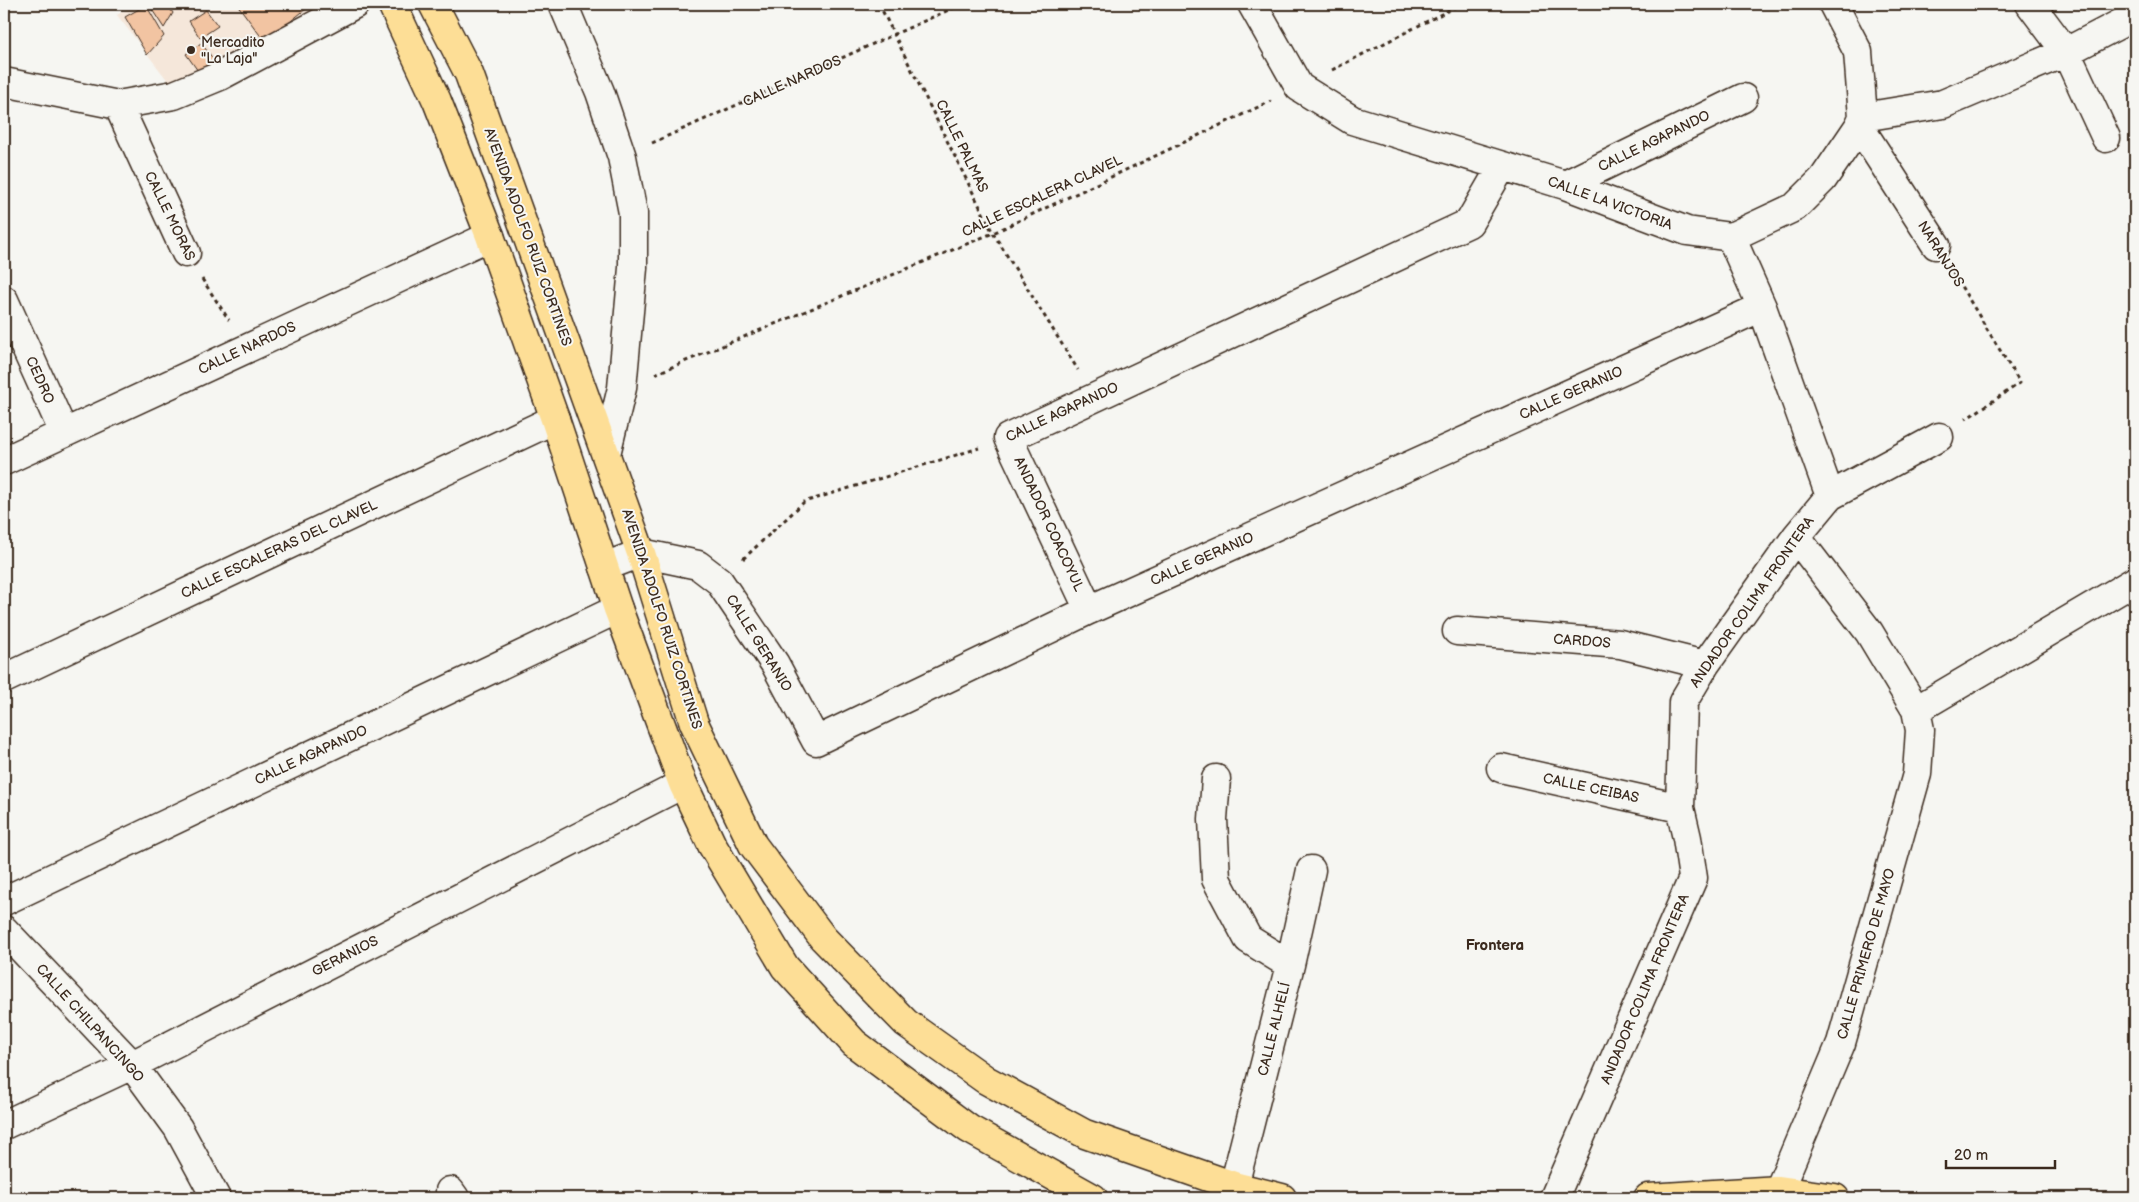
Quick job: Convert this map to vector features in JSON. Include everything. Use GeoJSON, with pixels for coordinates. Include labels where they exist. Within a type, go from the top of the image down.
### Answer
{"type":"FeatureCollection","features":[{"type":"Feature","properties":{"kind":"main road"},"geometry":{"type":"LineString","coordinates":[[392,4],[437,101],[490,236],[618,608],[683,784],[712,845],[785,967],[854,1043],[969,1130],[1093,1198]]}},
{"type":"Feature","properties":{"kind":"main road","name":"AVENIDA ADOLFO RUIZ CORTINES"},"geometry":{"type":"LineString","coordinates":[[433,4],[469,74],[641,552],[694,723],[753,845],[823,938],[906,1023],[986,1080],[1085,1134],[1234,1186],[1282,1198]]}},
{"type":"Feature","properties":{"kind":"main road"},"geometry":{"type":"LineString","coordinates":[[1648,1198],[1779,1190],[1835,1198]]}},
{"type":"Feature","properties":{"kind":"street"},"geometry":{"type":"LineString","coordinates":[[4,82],[118,105],[174,95],[220,76],[355,4]]}},
{"type":"Feature","properties":{"kind":"street"},"geometry":{"type":"LineString","coordinates":[[563,4],[600,92],[622,157],[633,213],[633,259],[622,388],[606,454]]}},
{"type":"Feature","properties":{"kind":"street","name":"CALLE LA VICTORIA"},"geometry":{"type":"LineString","coordinates":[[1252,4],[1299,87],[1352,120],[1565,185],[1687,231],[1731,237]]}},
{"type":"Feature","properties":{"kind":"street"},"geometry":{"type":"LineString","coordinates":[[1833,4],[1858,52],[1861,122],[1823,179],[1795,207],[1731,237],[1762,307],[1830,496],[1939,437]]}},
{"type":"Feature","properties":{"kind":"street"},"geometry":{"type":"LineString","coordinates":[[2030,4],[2066,52],[2106,138]]}},
{"type":"Feature","properties":{"kind":"street"},"geometry":{"type":"LineString","coordinates":[[1861,122],[1943,104],[2066,52],[2135,16]]}},
{"type":"Feature","properties":{"kind":"street","name":"CALLE AGAPANDO"},"geometry":{"type":"LineString","coordinates":[[1565,185],[1743,98]]}},
{"type":"Feature","properties":{"kind":"street","name":"CALLE MORAS"},"geometry":{"type":"LineString","coordinates":[[118,105],[186,254]]}},
{"type":"Feature","properties":{"kind":"street","name":"NARANJOS"},"geometry":{"type":"LineString","coordinates":[[1861,122],[1936,244]]}},
{"type":"Feature","properties":{"kind":"street","name":"CALLE AGAPANDO"},"geometry":{"type":"LineString","coordinates":[[1008,438],[1469,223],[1502,166]]}},
{"type":"Feature","properties":{"kind":"street","name":"CALLE NARDOS"},"geometry":{"type":"LineString","coordinates":[[4,461],[490,236]]}},
{"type":"Feature","properties":{"kind":"street","name":"CEDRO"},"geometry":{"type":"LineString","coordinates":[[4,300],[64,433]]}},
{"type":"Feature","properties":{"kind":"street","name":"CALLE GERANIO"},"geometry":{"type":"LineString","coordinates":[[719,581],[775,664],[816,741],[1089,610],[1762,307]]}},
{"type":"Feature","properties":{"kind":"street","name":"CALLE ESCALERAS DEL CLAVEL"},"geometry":{"type":"LineString","coordinates":[[4,679],[554,419]]}},
{"type":"Feature","properties":{"kind":"street","name":"ANDADOR COACOYUL"},"geometry":{"type":"LineString","coordinates":[[1008,438],[1089,610]]}},
{"type":"Feature","properties":{"kind":"street","name":"ANDADOR COLIMA FRONTERA"},"geometry":{"type":"LineString","coordinates":[[1554,1198],[1693,878],[1680,808],[1683,702],[1705,665],[1796,537],[1830,496]]}},
{"type":"Feature","properties":{"kind":"street","name":"CALLE PRIMERO DE MAYO"},"geometry":{"type":"LineString","coordinates":[[1779,1190],[1841,1043],[1917,774],[1920,730],[1916,710],[1869,632],[1796,537]]}},
{"type":"Feature","properties":{"kind":"street"},"geometry":{"type":"LineString","coordinates":[[604,567],[641,552],[698,565],[719,581]]}},
{"type":"Feature","properties":{"kind":"street"},"geometry":{"type":"LineString","coordinates":[[1916,710],[2135,581]]}},
{"type":"Feature","properties":{"kind":"street","name":"CALLE AGAPANDO"},"geometry":{"type":"LineString","coordinates":[[4,901],[618,608]]}},
{"type":"Feature","properties":{"kind":"street","name":"CARDOS"},"geometry":{"type":"LineString","coordinates":[[1457,631],[1620,644],[1705,665]]}},
{"type":"Feature","properties":{"kind":"street","name":"CALLE CEIBAS"},"geometry":{"type":"LineString","coordinates":[[1501,768],[1680,808]]}},
{"type":"Feature","properties":{"kind":"street"},"geometry":{"type":"LineString","coordinates":[[1216,779],[1213,819],[1216,879],[1248,939],[1290,966]]}},
{"type":"Feature","properties":{"kind":"street","name":"GERANIOS"},"geometry":{"type":"LineString","coordinates":[[4,1125],[132,1065],[683,784]]}},
{"type":"Feature","properties":{"kind":"street","name":"CALLE ALHELÍ"},"geometry":{"type":"LineString","coordinates":[[1234,1186],[1290,966],[1311,870]]}},
{"type":"Feature","properties":{"kind":"street","name":"CALLE CHILPANCINGO"},"geometry":{"type":"LineString","coordinates":[[4,930],[132,1065],[178,1128],[216,1198]]}},
{"type":"Feature","properties":{"kind":"path","name":"CALLE PALMAS"},"geometry":{"type":"LineString","coordinates":[[879,4],[993,233],[1095,396]]}},
{"type":"Feature","properties":{"kind":"path","name":"CALLE NARDOS"},"geometry":{"type":"LineString","coordinates":[[622,157],[962,4]]}},
{"type":"Feature","properties":{"kind":"path","name":"CALLE ESCALERA CLAVEL"},"geometry":{"type":"LineString","coordinates":[[622,388],[993,233],[1299,87],[1460,4]]}},
{"type":"Feature","properties":{"kind":"path","name":"NARANJOS"},"geometry":{"type":"LineString","coordinates":[[1936,244],[2020,383],[1939,437]]}},
{"type":"Feature","properties":{"kind":"path","name":"CALLE MORAS"},"geometry":{"type":"LineString","coordinates":[[186,254],[248,348]]}},
{"type":"Feature","properties":{"kind":"path","name":"CALLE AGAPANDO"},"geometry":{"type":"LineString","coordinates":[[719,581],[804,502],[1008,438]]}},
{"type":"Feature","properties":{"kind":"shaded area","name":"Mercadito \"La Laja\""},"geometry":{"type":"Polygon","coordinates":[[[135,4],[323,4],[172,86],[117,15],[135,4]]]}},
{"type":"Feature","properties":{"kind":"building"},"geometry":{"type":"Polygon","coordinates":[[[167,4],[173,13],[164,28],[149,5],[167,4]]]}},
{"type":"Feature","properties":{"kind":"building"},"geometry":{"type":"Polygon","coordinates":[[[237,4],[312,4],[265,42],[237,4]]]}},
{"type":"Feature","properties":{"kind":"building"},"geometry":{"type":"Polygon","coordinates":[[[146,5],[164,36],[147,55],[125,17],[146,5]]]}},
{"type":"Feature","properties":{"kind":"building"},"geometry":{"type":"Polygon","coordinates":[[[206,10],[218,26],[200,38],[189,21],[206,10]]]}},
{"type":"Feature","properties":{"kind":"building"},"geometry":{"type":"Polygon","coordinates":[[[201,43],[214,60],[198,71],[186,54],[201,43]]]}},
{"type":"Feature","properties":{"kind":"place","name":"Mercadito \"La Laja\""},"geometry":{"type":"Point","coordinates":[191,50]}},
{"type":"Feature","properties":{"kind":"district","name":"Frontera"},"geometry":{"type":"Point","coordinates":[1495,945]}}]}
